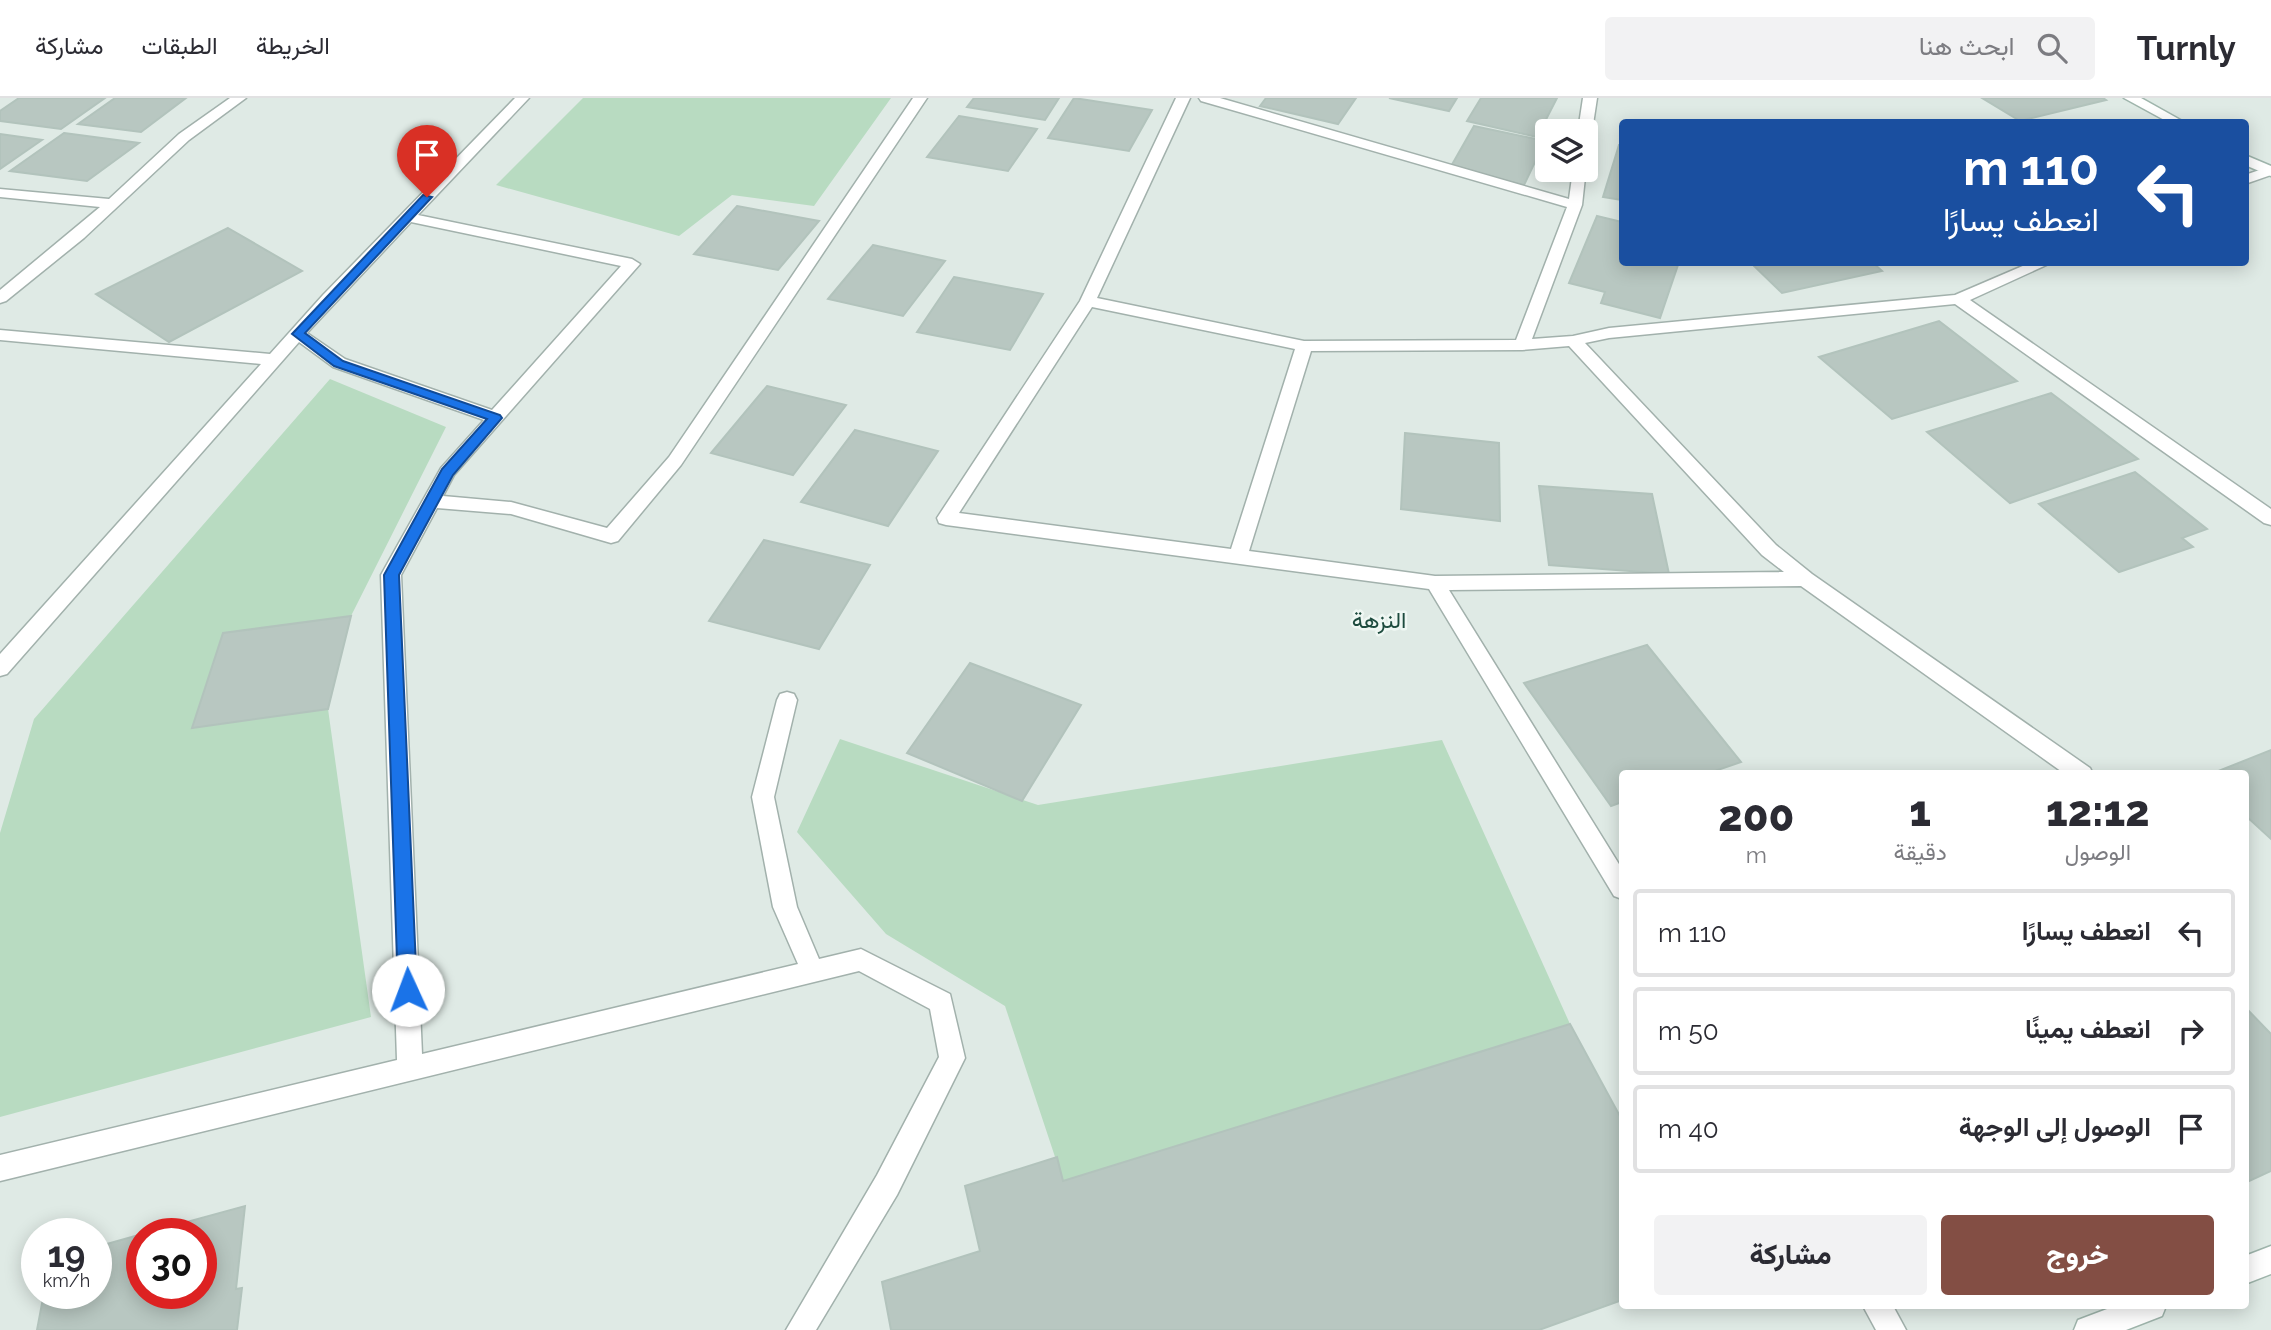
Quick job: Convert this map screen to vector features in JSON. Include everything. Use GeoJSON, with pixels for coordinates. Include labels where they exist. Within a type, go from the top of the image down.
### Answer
{"type":"FeatureCollection","features":[{"type":"Feature","properties":{"kind":"street"},"geometry":{"type":"LineString","coordinates":[[0,298],[79,235],[184,137],[239,98]]}},
{"type":"Feature","properties":{"kind":"street"},"geometry":{"type":"LineString","coordinates":[[0,668],[274,360],[522,98]]}},
{"type":"Feature","properties":{"kind":"street"},"geometry":{"type":"LineString","coordinates":[[431,501],[511,508],[611,536],[674,461],[920,98]]}},
{"type":"Feature","properties":{"kind":"street"},"geometry":{"type":"LineString","coordinates":[[1183,98],[1088,301],[946,517],[1435,583],[1805,579]]}},
{"type":"Feature","properties":{"kind":"street"},"geometry":{"type":"LineString","coordinates":[[1206,98],[1575,205]]}},
{"type":"Feature","properties":{"kind":"street"},"geometry":{"type":"LineString","coordinates":[[1587,119],[1590,98]]}},
{"type":"Feature","properties":{"kind":"street"},"geometry":{"type":"LineString","coordinates":[[2131,98],[2171,119]]}},
{"type":"Feature","properties":{"kind":"street"},"geometry":{"type":"LineString","coordinates":[[2249,161],[2270,171]]}},
{"type":"Feature","properties":{"kind":"street"},"geometry":{"type":"LineString","coordinates":[[2249,179],[2270,171]]}},
{"type":"Feature","properties":{"kind":"street"},"geometry":{"type":"LineString","coordinates":[[1522,345],[1575,205],[1578,182]]}},
{"type":"Feature","properties":{"kind":"street"},"geometry":{"type":"LineString","coordinates":[[0,194],[113,204]]}},
{"type":"Feature","properties":{"kind":"street"},"geometry":{"type":"LineString","coordinates":[[408,217],[632,264],[447,472],[391,575],[410,1070]]}},
{"type":"Feature","properties":{"kind":"street"},"geometry":{"type":"LineString","coordinates":[[1088,301],[1304,346],[1522,345],[1573,341],[1609,333],[1958,299],[2036,266]]}},
{"type":"Feature","properties":{"kind":"street"},"geometry":{"type":"LineString","coordinates":[[1958,299],[2271,518]]}},
{"type":"Feature","properties":{"kind":"street"},"geometry":{"type":"LineString","coordinates":[[298,334],[339,363],[496,418]]}},
{"type":"Feature","properties":{"kind":"street"},"geometry":{"type":"LineString","coordinates":[[0,335],[274,360]]}},
{"type":"Feature","properties":{"kind":"street"},"geometry":{"type":"LineString","coordinates":[[1573,341],[1769,550],[1805,579],[2076,770]]}},
{"type":"Feature","properties":{"kind":"street"},"geometry":{"type":"LineString","coordinates":[[1238,556],[1304,346]]}},
{"type":"Feature","properties":{"kind":"street"},"geometry":{"type":"LineString","coordinates":[[1435,583],[1619,884]]}},
{"type":"Feature","properties":{"kind":"street"},"geometry":{"type":"LineString","coordinates":[[787,700],[762,797],[785,907],[813,972]]}},
{"type":"Feature","properties":{"kind":"street"},"geometry":{"type":"LineString","coordinates":[[0,1168],[861,960],[942,1002],[952,1058],[887,1185],[800,1330]]}},
{"type":"Feature","properties":{"kind":"street"},"geometry":{"type":"LineString","coordinates":[[2249,1268],[2271,1260]]}},
{"type":"Feature","properties":{"kind":"street"},"geometry":{"type":"LineString","coordinates":[[1879,1309],[1892,1330]]}},
{"type":"Feature","properties":{"kind":"street"},"geometry":{"type":"LineString","coordinates":[[2088,1330],[2144,1309]]}},
{"type":"Feature","properties":{"kind":"green space"},"geometry":{"type":"Polygon","coordinates":[[[583,98],[891,98],[814,206],[732,195],[679,236],[496,185],[583,98]]]}},
{"type":"Feature","properties":{"kind":"green space"},"geometry":{"type":"Polygon","coordinates":[[[330,379],[446,427],[351,616],[223,633],[192,727],[328,709],[371,1017],[0,1117],[0,833],[34,719],[330,379]]]}},
{"type":"Feature","properties":{"kind":"green space"},"geometry":{"type":"Polygon","coordinates":[[[840,739],[1038,805],[1442,740],[1570,1024],[1063,1181],[1005,1006],[886,934],[797,832],[840,739]]]}},
{"type":"Feature","properties":{"kind":"building"},"geometry":{"type":"Polygon","coordinates":[[[19,98],[105,98],[61,129],[0,121],[0,111],[19,98]]]}},
{"type":"Feature","properties":{"kind":"building"},"geometry":{"type":"Polygon","coordinates":[[[115,98],[186,98],[141,132],[78,124],[115,98]]]}},
{"type":"Feature","properties":{"kind":"building"},"geometry":{"type":"Polygon","coordinates":[[[974,98],[1059,98],[1045,120],[967,107],[974,98]]]}},
{"type":"Feature","properties":{"kind":"building"},"geometry":{"type":"Polygon","coordinates":[[[1074,98],[1152,110],[1129,151],[1048,138],[1074,98]]]}},
{"type":"Feature","properties":{"kind":"building"},"geometry":{"type":"Polygon","coordinates":[[[1266,98],[1356,98],[1338,124],[1260,106],[1266,98]]]}},
{"type":"Feature","properties":{"kind":"building"},"geometry":{"type":"Polygon","coordinates":[[[1389,98],[1457,98],[1449,111],[1389,98]]]}},
{"type":"Feature","properties":{"kind":"building"},"geometry":{"type":"Polygon","coordinates":[[[1481,98],[1557,98],[1546,119],[1535,119],[1535,137],[1467,121],[1481,98]]]}},
{"type":"Feature","properties":{"kind":"building"},"geometry":{"type":"Polygon","coordinates":[[[1982,98],[2106,100],[2028,119],[2017,119],[1982,98]]]}},
{"type":"Feature","properties":{"kind":"building"},"geometry":{"type":"Polygon","coordinates":[[[959,116],[1037,129],[1008,171],[927,157],[959,116]]]}},
{"type":"Feature","properties":{"kind":"building"},"geometry":{"type":"Polygon","coordinates":[[[1474,126],[1535,139],[1535,162],[1524,185],[1450,168],[1474,126]]]}},
{"type":"Feature","properties":{"kind":"building"},"geometry":{"type":"Polygon","coordinates":[[[64,133],[139,143],[87,181],[10,171],[64,133]]]}},
{"type":"Feature","properties":{"kind":"building"},"geometry":{"type":"Polygon","coordinates":[[[0,134],[42,140],[0,169],[0,134]]]}},
{"type":"Feature","properties":{"kind":"building"},"geometry":{"type":"Polygon","coordinates":[[[1619,145],[1619,200],[1603,197],[1619,145]]]}},
{"type":"Feature","properties":{"kind":"building"},"geometry":{"type":"Polygon","coordinates":[[[737,206],[819,221],[778,270],[694,254],[737,206]]]}},
{"type":"Feature","properties":{"kind":"building"},"geometry":{"type":"Polygon","coordinates":[[[1597,216],[1619,221],[1619,266],[1678,266],[1660,318],[1601,303],[1605,292],[1569,283],[1597,216]]]}},
{"type":"Feature","properties":{"kind":"building"},"geometry":{"type":"Polygon","coordinates":[[[228,228],[302,271],[169,342],[96,294],[228,228]]]}},
{"type":"Feature","properties":{"kind":"building"},"geometry":{"type":"Polygon","coordinates":[[[873,245],[945,261],[903,316],[828,299],[873,245]]]}},
{"type":"Feature","properties":{"kind":"building"},"geometry":{"type":"Polygon","coordinates":[[[1754,266],[1876,266],[1882,271],[1782,293],[1754,266]]]}},
{"type":"Feature","properties":{"kind":"building"},"geometry":{"type":"Polygon","coordinates":[[[954,277],[1043,294],[1010,350],[917,332],[954,277]]]}},
{"type":"Feature","properties":{"kind":"building"},"geometry":{"type":"Polygon","coordinates":[[[1939,321],[2017,381],[1892,419],[1819,357],[1939,321]]]}},
{"type":"Feature","properties":{"kind":"building"},"geometry":{"type":"Polygon","coordinates":[[[767,386],[846,405],[793,475],[711,453],[767,386]]]}},
{"type":"Feature","properties":{"kind":"building"},"geometry":{"type":"Polygon","coordinates":[[[2051,393],[2138,459],[2010,503],[1927,432],[2051,393]]]}},
{"type":"Feature","properties":{"kind":"building"},"geometry":{"type":"Polygon","coordinates":[[[855,430],[938,451],[888,526],[801,502],[855,430]]]}},
{"type":"Feature","properties":{"kind":"building"},"geometry":{"type":"Polygon","coordinates":[[[1405,433],[1499,443],[1500,521],[1401,509],[1405,433]]]}},
{"type":"Feature","properties":{"kind":"building"},"geometry":{"type":"Polygon","coordinates":[[[2135,472],[2207,529],[2182,538],[2193,547],[2119,572],[2039,504],[2135,472]]]}},
{"type":"Feature","properties":{"kind":"building"},"geometry":{"type":"Polygon","coordinates":[[[1539,486],[1652,494],[1669,574],[1549,565],[1539,486]]]}},
{"type":"Feature","properties":{"kind":"building"},"geometry":{"type":"Polygon","coordinates":[[[764,540],[870,565],[819,649],[709,621],[764,540]]]}},
{"type":"Feature","properties":{"kind":"building"},"geometry":{"type":"Polygon","coordinates":[[[351,616],[328,709],[192,728],[223,633],[351,616]]]}},
{"type":"Feature","properties":{"kind":"building"},"geometry":{"type":"Polygon","coordinates":[[[1647,645],[1741,762],[1718,770],[1619,770],[1619,803],[1611,806],[1524,683],[1647,645]]]}},
{"type":"Feature","properties":{"kind":"building"},"geometry":{"type":"Polygon","coordinates":[[[970,663],[1081,705],[1022,801],[907,753],[970,663]]]}},
{"type":"Feature","properties":{"kind":"building"},"geometry":{"type":"Polygon","coordinates":[[[2271,750],[2271,839],[2249,819],[2249,770],[2221,770],[2271,750]]]}},
{"type":"Feature","properties":{"kind":"building"},"geometry":{"type":"Polygon","coordinates":[[[2249,1011],[2271,1034],[2271,1171],[2249,1181],[2249,1011]]]}},
{"type":"Feature","properties":{"kind":"building"},"geometry":{"type":"Polygon","coordinates":[[[1570,1024],[1619,1114],[1619,1301],[1539,1330],[891,1330],[882,1282],[980,1251],[965,1186],[1057,1157],[1063,1181],[1570,1024]]]}},
{"type":"Feature","properties":{"kind":"building"},"geometry":{"type":"Polygon","coordinates":[[[245,1206],[236,1289],[242,1288],[237,1330],[37,1330],[41,1309],[112,1309],[112,1242],[126,1239],[126,1309],[217,1309],[217,1218],[201,1218],[245,1206]]]}},
{"type":"Feature","properties":{"kind":"district","name":"النزهة"},"geometry":{"type":"Point","coordinates":[1379,619]}},
{"type":"Feature","properties":{"kind":"route"},"geometry":{"type":"LineString","coordinates":[[408,990],[391,575],[447,472],[496,418],[339,363],[298,334],[427,197]]}}]}
